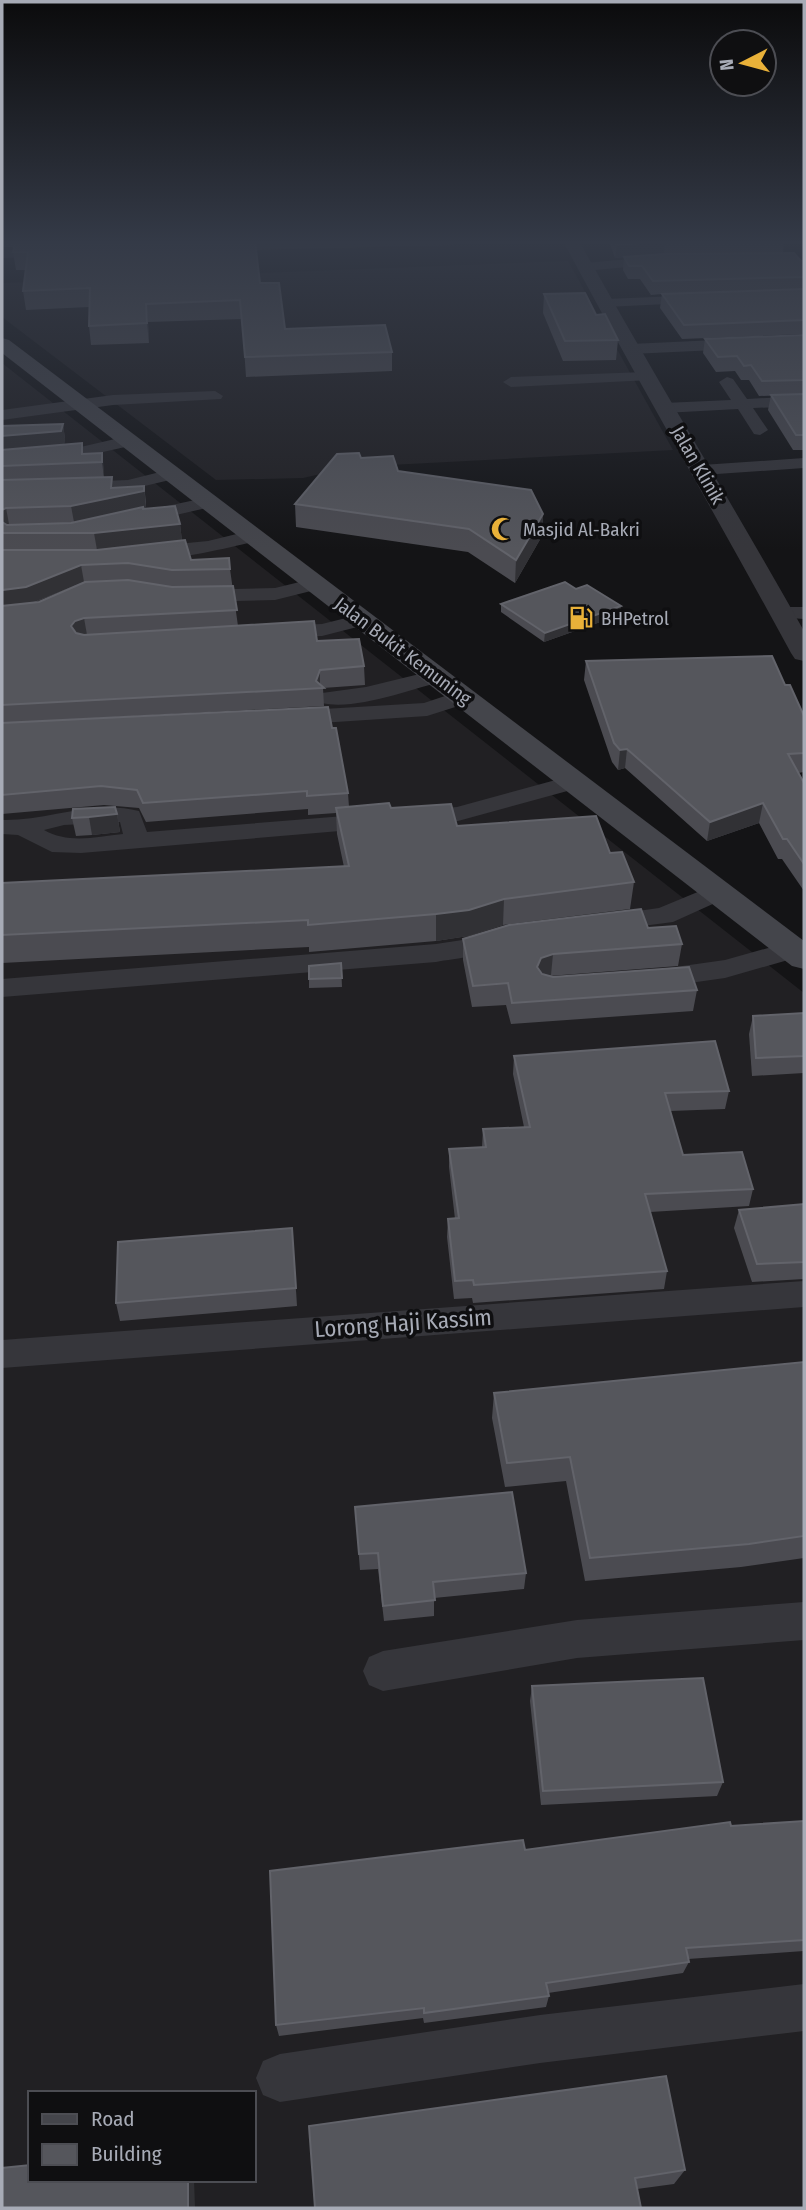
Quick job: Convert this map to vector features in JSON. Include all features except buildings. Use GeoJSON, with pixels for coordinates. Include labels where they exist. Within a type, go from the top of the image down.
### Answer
{"type":"FeatureCollection","features":[{"type":"Feature","properties":{"kind":"main road","name":"Jalan Bukit Kemuning"},"geometry":{"type":"LineString","coordinates":[[2,344],[799,954]]}},
{"type":"Feature","properties":{"kind":"street","name":"Jalan Klinik"},"geometry":{"type":"LineString","coordinates":[[628,344],[804,653]]}},
{"type":"Feature","properties":{"kind":"street"},"geometry":{"type":"LineString","coordinates":[[511,382],[637,361],[778,344]]}},
{"type":"Feature","properties":{"kind":"street"},"geometry":{"type":"LineString","coordinates":[[637,361],[804,350]]}},
{"type":"Feature","properties":{"kind":"street"},"geometry":{"type":"LineString","coordinates":[[727,382],[760,430]]}},
{"type":"Feature","properties":{"kind":"street"},"geometry":{"type":"LineString","coordinates":[[2,415],[113,400],[215,396]]}},
{"type":"Feature","properties":{"kind":"street"},"geometry":{"type":"LineString","coordinates":[[664,408],[804,401]]}},
{"type":"Feature","properties":{"kind":"street"},"geometry":{"type":"LineString","coordinates":[[2,460],[72,453],[128,441]]}},
{"type":"Feature","properties":{"kind":"street"},"geometry":{"type":"LineString","coordinates":[[702,470],[804,463]]}},
{"type":"Feature","properties":{"kind":"street"},"geometry":{"type":"LineString","coordinates":[[2,490],[128,485],[172,474]]}},
{"type":"Feature","properties":{"kind":"street"},"geometry":{"type":"LineString","coordinates":[[124,521],[209,502]]}},
{"type":"Feature","properties":{"kind":"street"},"geometry":{"type":"LineString","coordinates":[[125,555],[208,547],[253,536]]}},
{"type":"Feature","properties":{"kind":"street"},"geometry":{"type":"LineString","coordinates":[[174,596],[275,594],[316,584]]}},
{"type":"Feature","properties":{"kind":"street"},"geometry":{"type":"LineString","coordinates":[[782,613],[804,612]]}},
{"type":"Feature","properties":{"kind":"street"},"geometry":{"type":"LineString","coordinates":[[256,633],[322,631],[362,620]]}},
{"type":"Feature","properties":{"kind":"street"},"geometry":{"type":"LineString","coordinates":[[436,676],[366,694],[275,711],[402,712],[427,709],[463,697]]}},
{"type":"Feature","properties":{"kind":"street"},"geometry":{"type":"LineString","coordinates":[[13,827],[52,845],[81,846],[458,814],[574,782]]}},
{"type":"Feature","properties":{"kind":"street"},"geometry":{"type":"LineString","coordinates":[[583,926],[663,916],[717,892]]}},
{"type":"Feature","properties":{"kind":"street"},"geometry":{"type":"LineString","coordinates":[[2,988],[436,953],[474,947],[503,936],[530,932]]}},
{"type":"Feature","properties":{"kind":"street"},"geometry":{"type":"LineString","coordinates":[[631,981],[698,976],[799,954]]}},
{"type":"Feature","properties":{"kind":"street","name":"Lorong Haji Kassim"},"geometry":{"type":"LineString","coordinates":[[2,1354],[804,1294]]}},
{"type":"Feature","properties":{"kind":"street"},"geometry":{"type":"LineString","coordinates":[[383,1671],[577,1639],[804,1620]]}},
{"type":"Feature","properties":{"kind":"street"},"geometry":{"type":"LineString","coordinates":[[280,2078],[540,2039],[804,2007]]}},
{"type":"Feature","properties":{"kind":"shaded area"},"geometry":{"type":"Polygon","coordinates":[[[38,344],[614,344],[673,450],[352,467],[303,478],[216,480],[38,344]]]}},
{"type":"Feature","properties":{"kind":"shaded area"},"geometry":{"type":"Polygon","coordinates":[[[2,363],[804,993],[804,2208],[2,2208],[2,363]]]}},
{"type":"Feature","properties":{"kind":"place","name":"Masjid Al-Bakri"},"geometry":{"type":"Point","coordinates":[503,529]}},
{"type":"Feature","properties":{"kind":"place","name":"BHPetrol"},"geometry":{"type":"Point","coordinates":[581,618]}}]}
